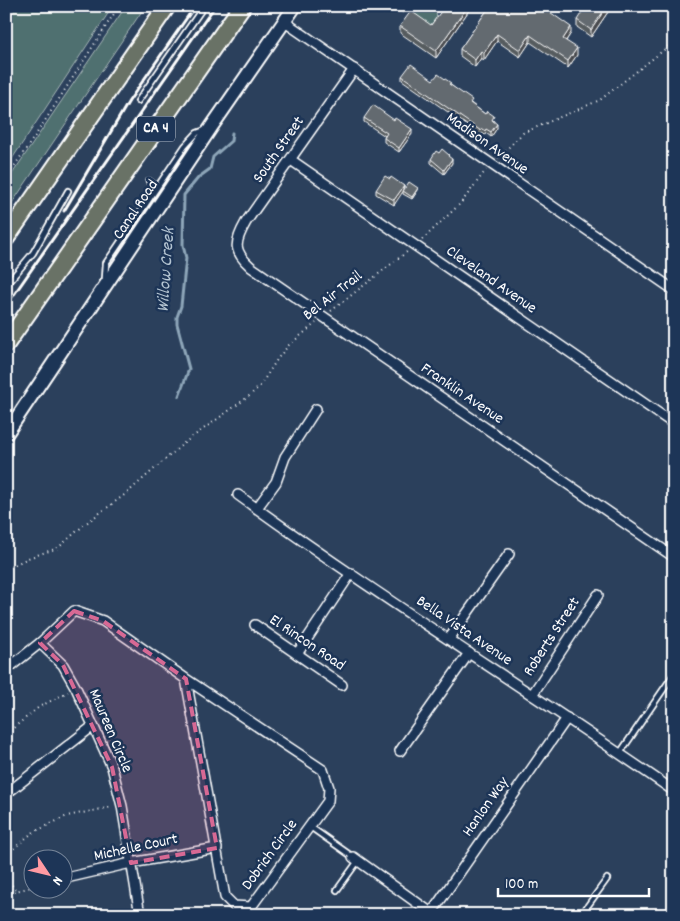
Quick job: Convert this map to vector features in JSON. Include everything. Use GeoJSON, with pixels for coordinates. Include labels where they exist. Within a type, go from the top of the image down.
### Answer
{"type":"FeatureCollection","features":[{"type":"Feature","properties":{"kind":"highway"},"geometry":{"type":"LineString","coordinates":[[6,238],[166,6]]}},
{"type":"Feature","properties":{"kind":"highway","name":"CA 4"},"geometry":{"type":"LineString","coordinates":[[6,344],[242,6]]}},
{"type":"Feature","properties":{"kind":"street","name":"Canal Road"},"geometry":{"type":"LineString","coordinates":[[6,434],[212,126],[295,6]]}},
{"type":"Feature","properties":{"kind":"street","name":"Madison Avenue"},"geometry":{"type":"LineString","coordinates":[[285,22],[674,290]]}},
{"type":"Feature","properties":{"kind":"street","name":"South Street"},"geometry":{"type":"LineString","coordinates":[[237,252],[239,234],[246,222],[354,69]]}},
{"type":"Feature","properties":{"kind":"street","name":"Cleveland Avenue"},"geometry":{"type":"LineString","coordinates":[[291,160],[674,424]]}},
{"type":"Feature","properties":{"kind":"street","name":"Franklin Avenue"},"geometry":{"type":"LineString","coordinates":[[237,252],[240,258],[251,268],[674,557]]}},
{"type":"Feature","properties":{"kind":"street"},"geometry":{"type":"LineString","coordinates":[[257,508],[276,482],[285,457],[316,409]]}},
{"type":"Feature","properties":{"kind":"street","name":"Bella Vista Avenue"},"geometry":{"type":"LineString","coordinates":[[238,495],[674,791]]}},
{"type":"Feature","properties":{"kind":"street"},"geometry":{"type":"LineString","coordinates":[[449,639],[509,554]]}},
{"type":"Feature","properties":{"kind":"street"},"geometry":{"type":"LineString","coordinates":[[296,654],[352,573]]}},
{"type":"Feature","properties":{"kind":"street","name":"Roberts Street"},"geometry":{"type":"LineString","coordinates":[[532,695],[598,595]]}},
{"type":"Feature","properties":{"kind":"street","name":"Dobrich Circle"},"geometry":{"type":"LineString","coordinates":[[40,643],[74,611],[103,621],[323,770],[329,788],[328,801],[250,907],[234,906],[225,897],[186,679]]}},
{"type":"Feature","properties":{"kind":"street","name":"El Rincon Road"},"geometry":{"type":"LineString","coordinates":[[254,625],[342,685]]}},
{"type":"Feature","properties":{"kind":"street"},"geometry":{"type":"LineString","coordinates":[[6,670],[40,643]]}},
{"type":"Feature","properties":{"kind":"street","name":"Maureen Circle"},"geometry":{"type":"LineString","coordinates":[[40,643],[63,665],[76,688],[112,767],[122,806],[140,915]]}},
{"type":"Feature","properties":{"kind":"street"},"geometry":{"type":"LineString","coordinates":[[400,751],[469,653]]}},
{"type":"Feature","properties":{"kind":"street","name":"Hanlon Way"},"geometry":{"type":"LineString","coordinates":[[432,914],[567,718]]}},
{"type":"Feature","properties":{"kind":"street"},"geometry":{"type":"LineString","coordinates":[[6,794],[92,726]]}},
{"type":"Feature","properties":{"kind":"street","name":"Michelle Court"},"geometry":{"type":"LineString","coordinates":[[72,877],[131,863],[217,848]]}},
{"type":"Feature","properties":{"kind":"street"},"geometry":{"type":"LineString","coordinates":[[355,859],[432,914]]}},
{"type":"Feature","properties":{"kind":"lane"},"geometry":{"type":"LineString","coordinates":[[138,101],[204,6]]}},
{"type":"Feature","properties":{"kind":"lane"},"geometry":{"type":"LineString","coordinates":[[104,287],[106,263],[185,146],[197,133],[212,126]]}},
{"type":"Feature","properties":{"kind":"lane"},"geometry":{"type":"LineString","coordinates":[[149,181],[158,187]]}},
{"type":"Feature","properties":{"kind":"lane"},"geometry":{"type":"LineString","coordinates":[[6,284],[33,253],[68,191]]}},
{"type":"Feature","properties":{"kind":"lane"},"geometry":{"type":"LineString","coordinates":[[620,753],[674,674]]}},
{"type":"Feature","properties":{"kind":"lane"},"geometry":{"type":"LineString","coordinates":[[309,826],[355,859],[337,890]]}},
{"type":"Feature","properties":{"kind":"lane"},"geometry":{"type":"LineString","coordinates":[[581,915],[607,879]]}},
{"type":"Feature","properties":{"kind":"path"},"geometry":{"type":"LineString","coordinates":[[6,178],[119,6]]}},
{"type":"Feature","properties":{"kind":"path","name":"Bel Air Trail"},"geometry":{"type":"LineString","coordinates":[[6,569],[28,558],[58,548],[85,524],[127,493],[184,443],[248,397],[260,386],[278,358],[289,346],[323,317],[415,246],[461,202],[491,165],[523,133],[600,100],[674,42]]}},
{"type":"Feature","properties":{"kind":"path"},"geometry":{"type":"LineString","coordinates":[[6,734],[39,707],[76,688]]}},
{"type":"Feature","properties":{"kind":"path"},"geometry":{"type":"LineString","coordinates":[[6,855],[32,833],[67,816],[122,806]]}},
{"type":"Feature","properties":{"kind":"path"},"geometry":{"type":"LineString","coordinates":[[6,877],[16,891]]}},
{"type":"Feature","properties":{"kind":"path"},"geometry":{"type":"LineString","coordinates":[[6,905],[16,891],[22,890]]}},
{"type":"Feature","properties":{"kind":"highlighted area"},"geometry":{"type":"Polygon","coordinates":[[[74,611],[103,621],[186,679],[217,848],[131,863],[112,767],[63,665],[40,643],[74,611]]]}},
{"type":"Feature","properties":{"kind":"green space"},"geometry":{"type":"Polygon","coordinates":[[[6,6],[113,6],[6,168],[6,6]]]}},
{"type":"Feature","properties":{"kind":"green space"},"geometry":{"type":"Polygon","coordinates":[[[126,6],[142,6],[144,8],[6,212],[6,183],[126,6]]]}},
{"type":"Feature","properties":{"kind":"green space"},"geometry":{"type":"Polygon","coordinates":[[[415,6],[427,6],[436,12],[437,18],[429,31],[414,13],[415,6]]]}},
{"type":"Feature","properties":{"kind":"building"},"geometry":{"type":"Polygon","coordinates":[[[445,6],[468,6],[436,51],[400,26],[411,11],[431,25],[445,6]]]}},
{"type":"Feature","properties":{"kind":"building"},"geometry":{"type":"Polygon","coordinates":[[[490,6],[550,6],[547,10],[571,27],[563,39],[577,48],[568,61],[530,35],[520,50],[497,34],[484,53],[481,51],[475,60],[460,49],[490,6]]]}},
{"type":"Feature","properties":{"kind":"building"},"geometry":{"type":"Polygon","coordinates":[[[586,6],[607,6],[591,30],[577,20],[586,6]]]}},
{"type":"Feature","properties":{"kind":"building"},"geometry":{"type":"Polygon","coordinates":[[[411,64],[433,80],[438,74],[472,100],[470,103],[485,114],[487,111],[494,116],[492,120],[497,124],[491,132],[486,129],[481,131],[402,76],[411,64]]]}},
{"type":"Feature","properties":{"kind":"building"},"geometry":{"type":"Polygon","coordinates":[[[373,105],[394,120],[395,118],[412,129],[399,148],[384,138],[387,133],[364,118],[373,105]]]}},
{"type":"Feature","properties":{"kind":"building"},"geometry":{"type":"Polygon","coordinates":[[[442,149],[452,159],[444,170],[431,159],[436,151],[439,153],[442,149]]]}},
{"type":"Feature","properties":{"kind":"building"},"geometry":{"type":"Polygon","coordinates":[[[385,176],[390,179],[391,177],[404,186],[394,200],[376,190],[385,176]]]}},
{"type":"Feature","properties":{"kind":"building"},"geometry":{"type":"Polygon","coordinates":[[[409,182],[418,188],[412,197],[403,191],[409,182]]]}},
{"type":"Feature","properties":{"kind":"waterway","name":"Willow Creek"},"geometry":{"type":"LineString","coordinates":[[179,396],[189,369],[177,324],[177,317],[181,306],[186,258],[183,245],[184,195],[199,177],[210,169],[213,157],[231,141],[232,133]]}},
{"type":"Feature","properties":{"kind":"railway"},"geometry":{"type":"LineString","coordinates":[[64,211],[129,101],[195,6]]}},
{"type":"Feature","properties":{"kind":"railway"},"geometry":{"type":"LineString","coordinates":[[6,306],[215,6]]}}]}
